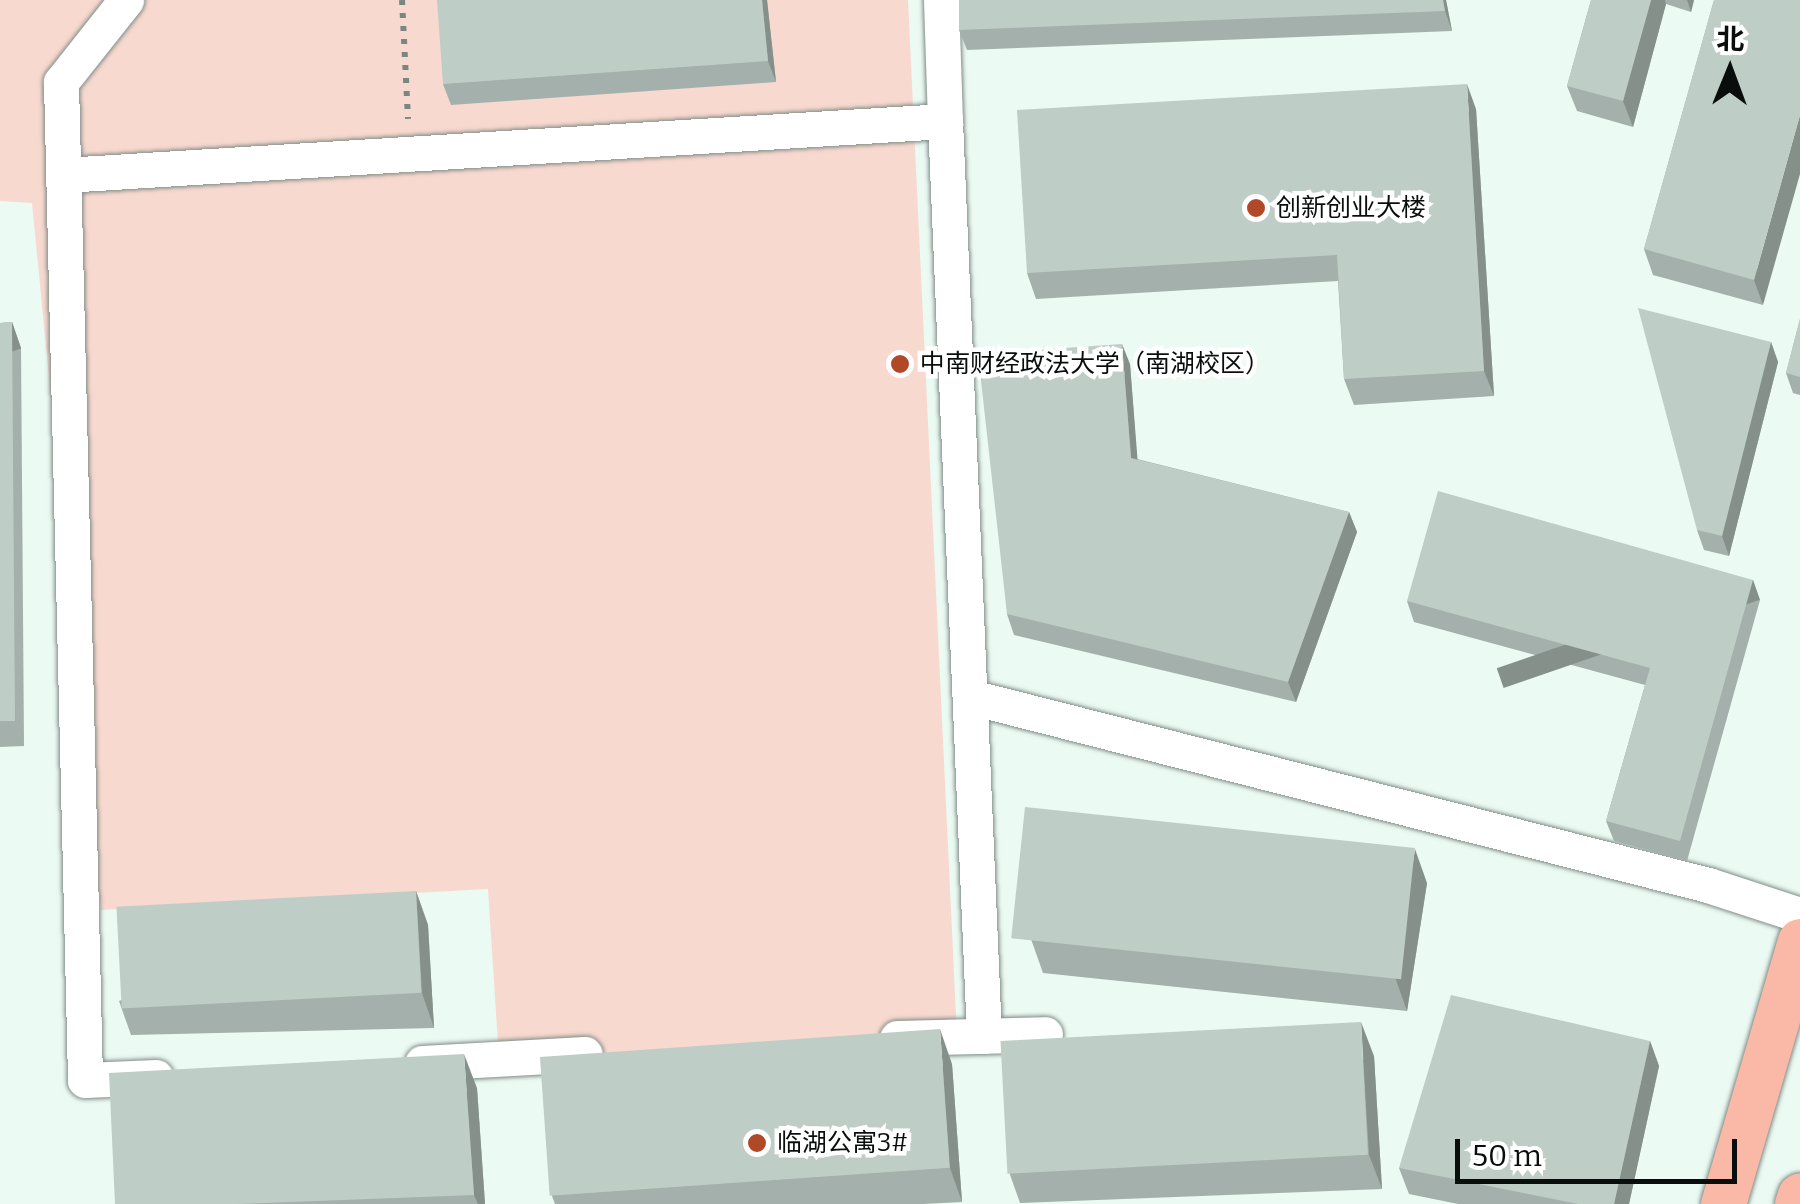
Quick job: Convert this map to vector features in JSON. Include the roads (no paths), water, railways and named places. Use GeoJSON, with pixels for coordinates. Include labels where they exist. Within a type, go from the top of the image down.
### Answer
{"type":"FeatureCollection","features":[{"type":"Feature","properties":{"kind":"main road"},"geometry":{"type":"LineString","coordinates":[[1723,1204],[1800,942]]}},
{"type":"Feature","properties":{"kind":"main road"},"geometry":{"type":"LineString","coordinates":[[1798,1204],[1800,1195]]}},
{"type":"Feature","properties":{"kind":"street"},"geometry":{"type":"LineString","coordinates":[[126,0],[61,82],[85,1080],[183,1075]]}},
{"type":"Feature","properties":{"kind":"street"},"geometry":{"type":"LineString","coordinates":[[942,0],[984,1036]]}},
{"type":"Feature","properties":{"kind":"street"},"geometry":{"type":"LineString","coordinates":[[64,175],[945,121]]}},
{"type":"Feature","properties":{"kind":"street"},"geometry":{"type":"LineString","coordinates":[[971,697],[1708,885],[1800,915]]}},
{"type":"Feature","properties":{"kind":"street"},"geometry":{"type":"LineString","coordinates":[[866,1040],[1080,1034]]}},
{"type":"Feature","properties":{"kind":"street"},"geometry":{"type":"LineString","coordinates":[[378,1065],[612,1053]]}},
{"type":"Feature","properties":{"kind":"place","name":"创新创业大楼"},"geometry":{"type":"Point","coordinates":[1256,208]}},
{"type":"Feature","properties":{"kind":"place","name":"中南财经政法大学（南湖校区）"},"geometry":{"type":"Point","coordinates":[900,364]}},
{"type":"Feature","properties":{"kind":"place","name":"临湖公寓3#"},"geometry":{"type":"Point","coordinates":[757,1143]}}]}
